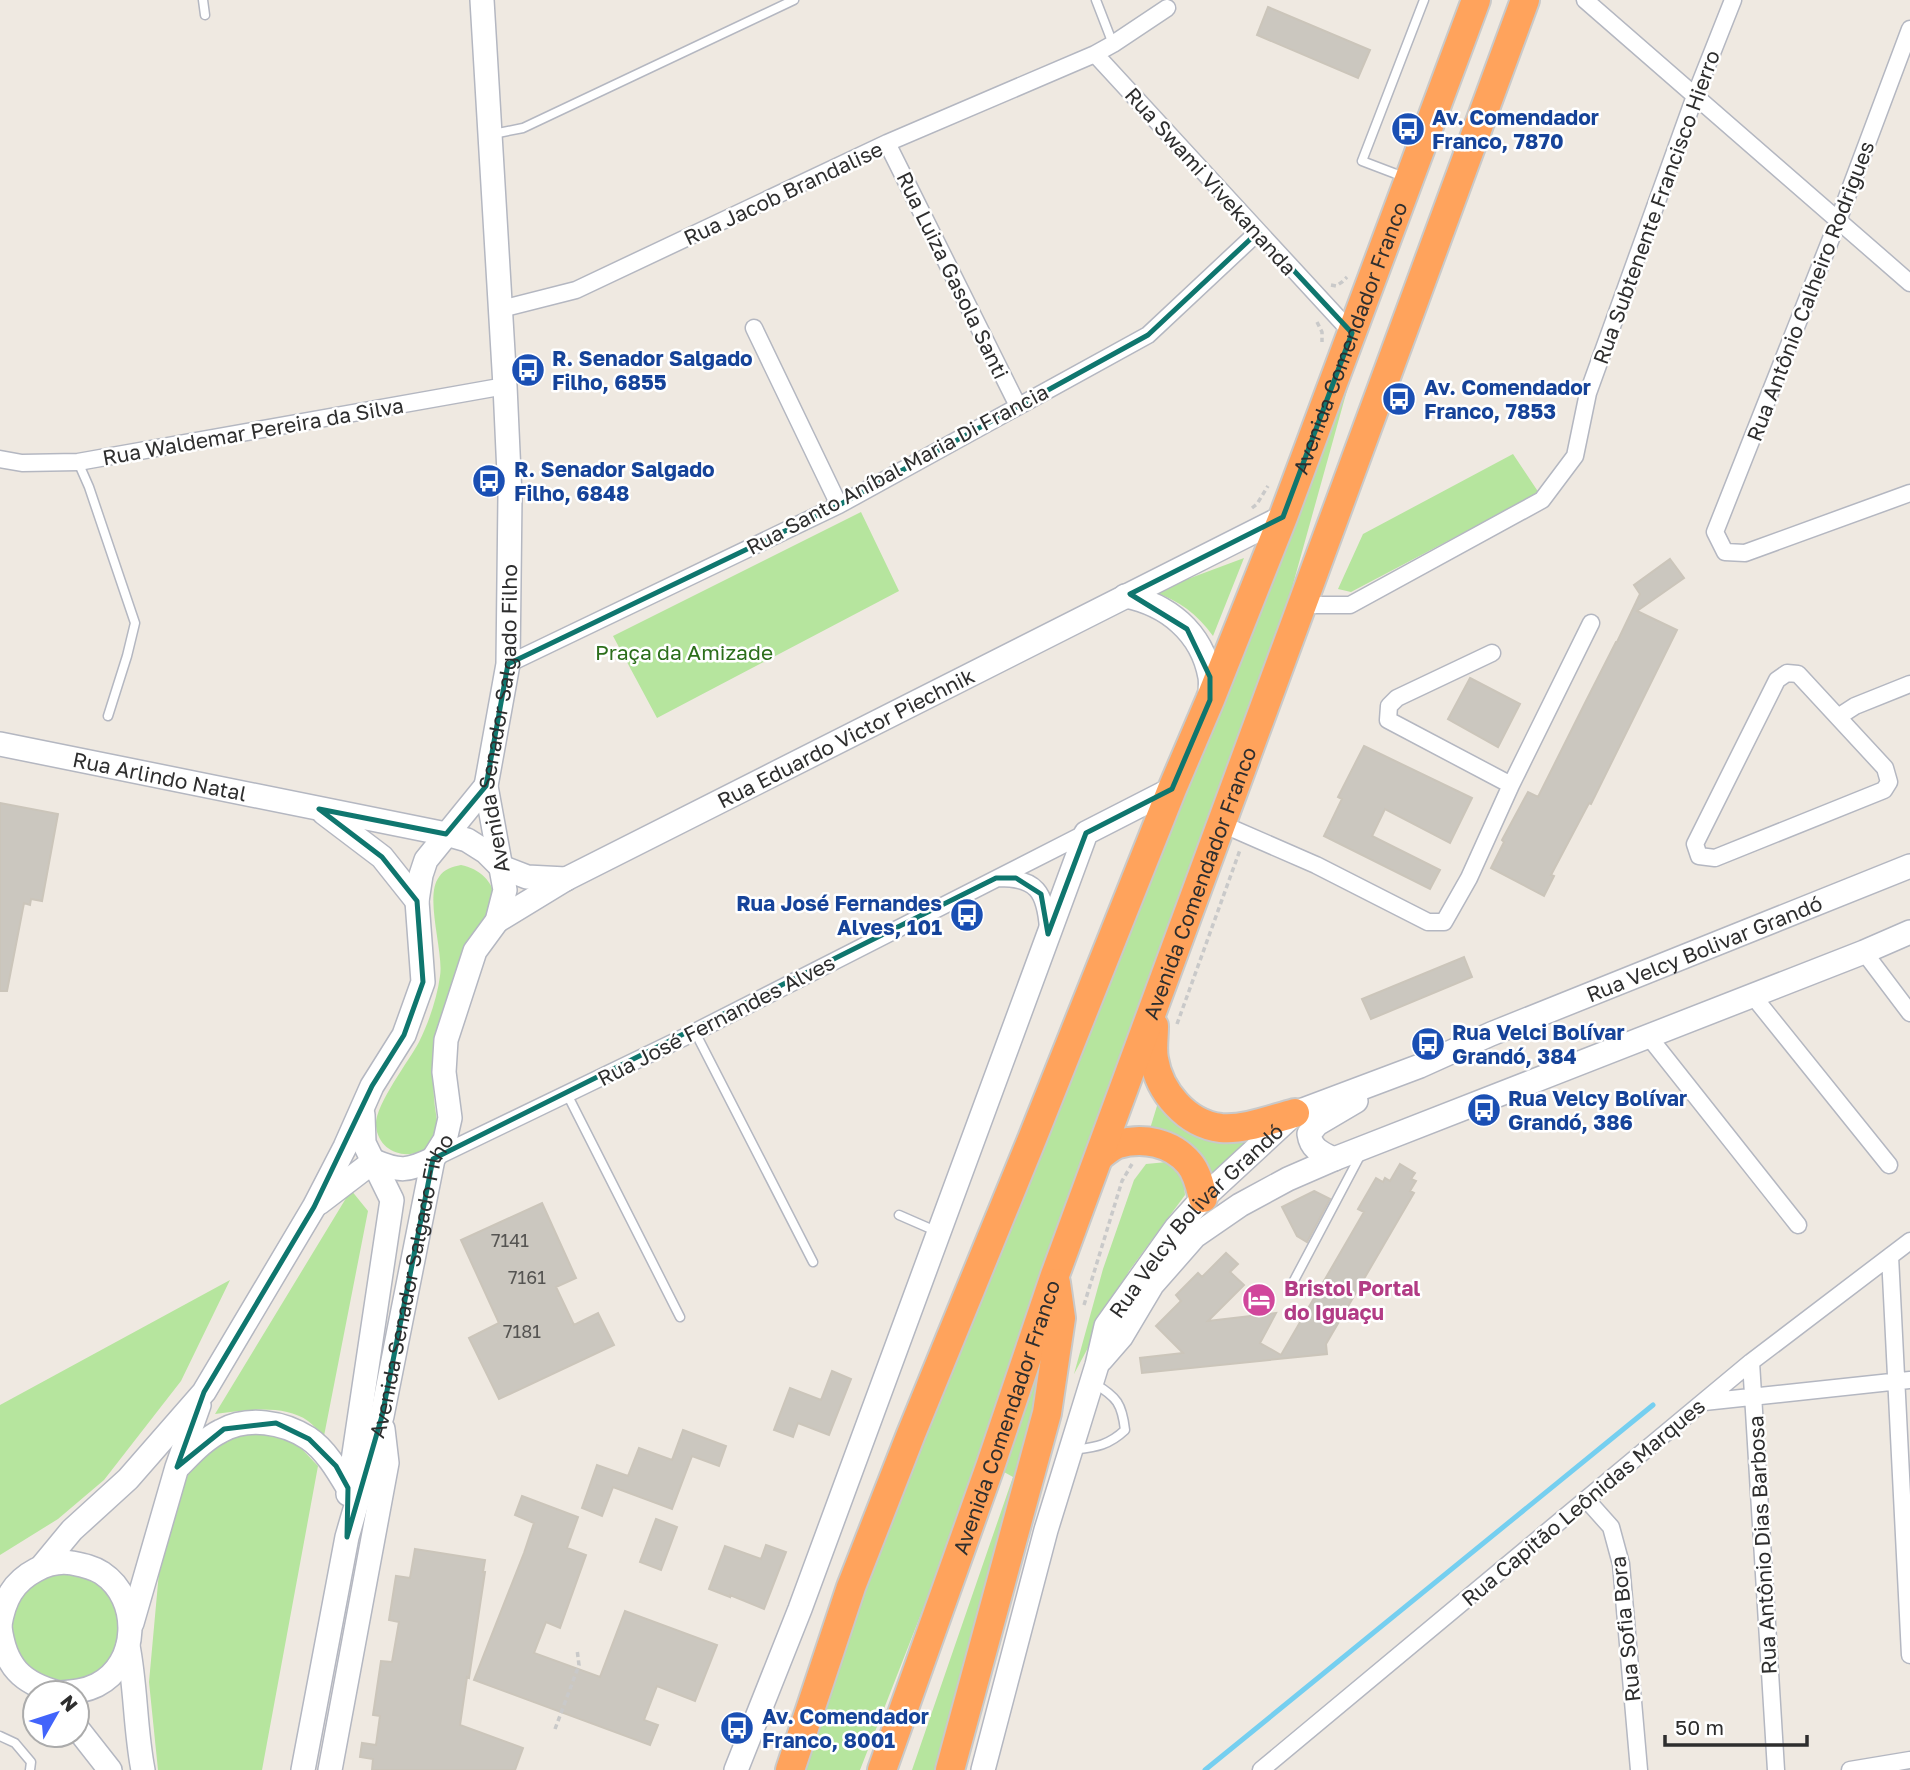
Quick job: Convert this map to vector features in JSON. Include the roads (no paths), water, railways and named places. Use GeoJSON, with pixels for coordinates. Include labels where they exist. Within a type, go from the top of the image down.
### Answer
{"type":"FeatureCollection","features":[{"type":"Feature","properties":{"kind":"highway","name":"Avenida Comendador Franco"},"geometry":{"type":"LineString","coordinates":[[790,1770],[851,1587],[1283,517],[1476,0]]}},
{"type":"Feature","properties":{"kind":"highway","name":"Avenida Comendador Franco"},"geometry":{"type":"LineString","coordinates":[[882,1770],[1055,1275],[1524,0]]}},
{"type":"Feature","properties":{"kind":"highway"},"geometry":{"type":"LineString","coordinates":[[1154,1009],[1154,1058],[1162,1085],[1186,1114],[1221,1128],[1246,1126],[1295,1113]]}},
{"type":"Feature","properties":{"kind":"highway"},"geometry":{"type":"LineString","coordinates":[[1100,1156],[1116,1144],[1158,1142],[1175,1150],[1190,1164],[1203,1198]]}},
{"type":"Feature","properties":{"kind":"highway"},"geometry":{"type":"LineString","coordinates":[[950,1770],[1047,1413],[1061,1318],[1055,1275]]}},
{"type":"Feature","properties":{"kind":"main road","name":"Avenida Senador Salgado Filho"},"geometry":{"type":"LineString","coordinates":[[303,1770],[347,1537],[382,1416],[433,1159],[445,1140],[450,1118],[444,1072],[446,1040],[475,951],[497,921],[505,890],[486,786],[508,664],[510,496],[482,0]]}},
{"type":"Feature","properties":{"kind":"main road","name":"Rua Eduardo Victor Piechnik"},"geometry":{"type":"LineString","coordinates":[[497,921],[566,879],[1283,517]]}},
{"type":"Feature","properties":{"kind":"main road"},"geometry":{"type":"LineString","coordinates":[[1125,596],[1159,607],[1187,629],[1201,649],[1210,677],[1210,700]]}},
{"type":"Feature","properties":{"kind":"main road","name":"Rua Arlindo Natal"},"geometry":{"type":"LineString","coordinates":[[0,744],[446,834],[467,840],[501,867]]}},
{"type":"Feature","properties":{"kind":"main road"},"geometry":{"type":"LineString","coordinates":[[32,1679],[10,1663],[2,1646],[0,1626],[3,1606],[12,1589],[128,1479],[204,1392],[314,1207],[372,1086],[404,1035],[424,982],[417,901],[426,860],[486,786]]}},
{"type":"Feature","properties":{"kind":"main road"},"geometry":{"type":"LineString","coordinates":[[736,1770],[805,1596],[1086,833],[1172,789]]}},
{"type":"Feature","properties":{"kind":"main road","name":"Rua Arlindo Natal"},"geometry":{"type":"LineString","coordinates":[[318,809],[382,857],[417,901]]}},
{"type":"Feature","properties":{"kind":"main road","name":"Rua Eduardo Victor Piechnik"},"geometry":{"type":"LineString","coordinates":[[501,867],[527,877],[566,879]]}},
{"type":"Feature","properties":{"kind":"main road","name":"Rua Velcy Bolivar Grandó"},"geometry":{"type":"LineString","coordinates":[[983,1770],[1046,1530],[1106,1326],[1176,1228],[1203,1198],[1295,1113],[1420,1066],[1491,1034],[1910,867]]}},
{"type":"Feature","properties":{"kind":"main road"},"geometry":{"type":"LineString","coordinates":[[1864,952],[1882,934],[1910,918]]}},
{"type":"Feature","properties":{"kind":"main road","name":"Rua Velcy Bolivar Grandó"},"geometry":{"type":"LineString","coordinates":[[1094,1373],[1121,1337],[1152,1285],[1195,1236],[1240,1205],[1288,1179],[1910,932]]}},
{"type":"Feature","properties":{"kind":"main road"},"geometry":{"type":"LineString","coordinates":[[1334,1160],[1313,1146],[1309,1134],[1312,1129],[1420,1066]]}},
{"type":"Feature","properties":{"kind":"main road","name":"Avenida Senador Salgado Filho"},"geometry":{"type":"LineString","coordinates":[[347,1537],[348,1488],[391,1200],[364,1143],[362,1108]]}},
{"type":"Feature","properties":{"kind":"main road"},"geometry":{"type":"LineString","coordinates":[[314,1207],[374,1161],[394,1169],[414,1168],[433,1159]]}},
{"type":"Feature","properties":{"kind":"main road"},"geometry":{"type":"LineString","coordinates":[[91,1688],[114,1672],[125,1656],[177,1467],[204,1392]]}},
{"type":"Feature","properties":{"kind":"main road"},"geometry":{"type":"LineString","coordinates":[[330,1770],[387,1463],[382,1416]]}},
{"type":"Feature","properties":{"kind":"main road"},"geometry":{"type":"LineString","coordinates":[[177,1467],[205,1441],[223,1429],[245,1422],[276,1423],[309,1439],[336,1466],[348,1488]]}},
{"type":"Feature","properties":{"kind":"main road"},"geometry":{"type":"LineString","coordinates":[[0,1583],[64,1562],[84,1565],[103,1573],[117,1588],[127,1606],[140,1755],[144,1770]]}},
{"type":"Feature","properties":{"kind":"main road"},"geometry":{"type":"LineString","coordinates":[[0,1675],[21,1681]]}},
{"type":"Feature","properties":{"kind":"main road"},"geometry":{"type":"LineString","coordinates":[[91,1746],[110,1770]]}},
{"type":"Feature","properties":{"kind":"street"},"geometry":{"type":"LineString","coordinates":[[1585,0],[1910,283]]}},
{"type":"Feature","properties":{"kind":"street","name":"Rua Subtenente Francisco Hierro"},"geometry":{"type":"LineString","coordinates":[[1302,605],[1350,605],[1542,500],[1575,456],[1588,393],[1695,96],[1733,0]]}},
{"type":"Feature","properties":{"kind":"street"},"geometry":{"type":"LineString","coordinates":[[1095,54],[1167,8]]}},
{"type":"Feature","properties":{"kind":"street","name":"Rua Antônio Calheiro Rodrigues"},"geometry":{"type":"LineString","coordinates":[[1910,29],[1838,221],[1715,532],[1725,552],[1745,553],[1910,493]]}},
{"type":"Feature","properties":{"kind":"street","name":"Rua Jacob Brandalise"},"geometry":{"type":"LineString","coordinates":[[501,309],[576,290],[887,143],[1095,54]]}},
{"type":"Feature","properties":{"kind":"street","name":"Rua Swami Vivekananda"},"geometry":{"type":"LineString","coordinates":[[1095,54],[1352,333]]}},
{"type":"Feature","properties":{"kind":"street","name":"Rua Luiza Gasola Santi"},"geometry":{"type":"LineString","coordinates":[[887,143],[1018,406]]}},
{"type":"Feature","properties":{"kind":"street","name":"Rua Santo Aníbal Maria Di Francia"},"geometry":{"type":"LineString","coordinates":[[508,664],[839,505],[1148,335],[1258,232]]}},
{"type":"Feature","properties":{"kind":"street"},"geometry":{"type":"LineString","coordinates":[[754,328],[839,505]]}},
{"type":"Feature","properties":{"kind":"street","name":"Rua Waldemar Pereira da Silva"},"geometry":{"type":"LineString","coordinates":[[0,459],[22,463],[78,462],[505,386]]}},
{"type":"Feature","properties":{"kind":"street"},"geometry":{"type":"LineString","coordinates":[[1222,824],[1316,865],[1428,922],[1444,922],[1469,878],[1511,785],[1591,623]]}},
{"type":"Feature","properties":{"kind":"street"},"geometry":{"type":"LineString","coordinates":[[1492,653],[1397,698],[1389,706],[1388,720],[1511,785]]}},
{"type":"Feature","properties":{"kind":"street"},"geometry":{"type":"LineString","coordinates":[[1787,673],[1798,674],[1838,717],[1885,768],[1889,782],[1884,790],[1715,858],[1699,856],[1695,844],[1777,680],[1787,673]]}},
{"type":"Feature","properties":{"kind":"street"},"geometry":{"type":"LineString","coordinates":[[1838,717],[1854,706],[1910,684]]}},
{"type":"Feature","properties":{"kind":"street","name":"Rua José Fernandes Alves"},"geometry":{"type":"LineString","coordinates":[[433,1159],[695,1032],[1086,833]]}},
{"type":"Feature","properties":{"kind":"street"},"geometry":{"type":"LineString","coordinates":[[996,878],[1016,878],[1029,883],[1041,894],[1045,903],[1048,934]]}},
{"type":"Feature","properties":{"kind":"street"},"geometry":{"type":"LineString","coordinates":[[1864,952],[1910,1013]]}},
{"type":"Feature","properties":{"kind":"street"},"geometry":{"type":"LineString","coordinates":[[1753,996],[1889,1165]]}},
{"type":"Feature","properties":{"kind":"street"},"geometry":{"type":"LineString","coordinates":[[1649,1037],[1798,1225]]}},
{"type":"Feature","properties":{"kind":"street","name":"Rua Capitão Leônidas Marques"},"geometry":{"type":"LineString","coordinates":[[1261,1770],[1751,1363],[1910,1241]]}},
{"type":"Feature","properties":{"kind":"street"},"geometry":{"type":"LineString","coordinates":[[1890,1256],[1903,1381],[1910,1655]]}},
{"type":"Feature","properties":{"kind":"street","name":"Rua Antônio Dias Barbosa"},"geometry":{"type":"LineString","coordinates":[[1751,1363],[1776,1770]]}},
{"type":"Feature","properties":{"kind":"street"},"geometry":{"type":"LineString","coordinates":[[1704,1402],[1903,1381]]}},
{"type":"Feature","properties":{"kind":"street","name":"Rua Sofia Bora"},"geometry":{"type":"LineString","coordinates":[[1586,1499],[1611,1527],[1621,1564],[1639,1770]]}},
{"type":"Feature","properties":{"kind":"street"},"geometry":{"type":"LineString","coordinates":[[1850,1770],[1910,1760]]}},
{"type":"Feature","properties":{"kind":"lane"},"geometry":{"type":"LineString","coordinates":[[203,0],[205,15]]}},
{"type":"Feature","properties":{"kind":"lane"},"geometry":{"type":"LineString","coordinates":[[491,135],[523,128],[794,0]]}},
{"type":"Feature","properties":{"kind":"lane"},"geometry":{"type":"LineString","coordinates":[[1096,0],[1113,44]]}},
{"type":"Feature","properties":{"kind":"lane"},"geometry":{"type":"LineString","coordinates":[[1409,179],[1362,161],[1424,0]]}},
{"type":"Feature","properties":{"kind":"lane"},"geometry":{"type":"LineString","coordinates":[[78,462],[135,623],[108,716]]}},
{"type":"Feature","properties":{"kind":"lane"},"geometry":{"type":"LineString","coordinates":[[695,1032],[813,1262]]}},
{"type":"Feature","properties":{"kind":"lane"},"geometry":{"type":"LineString","coordinates":[[567,1094],[680,1317]]}},
{"type":"Feature","properties":{"kind":"lane"},"geometry":{"type":"LineString","coordinates":[[1289,1290],[1363,1148]]}},
{"type":"Feature","properties":{"kind":"lane"},"geometry":{"type":"LineString","coordinates":[[899,1215],[939,1233]]}},
{"type":"Feature","properties":{"kind":"lane"},"geometry":{"type":"LineString","coordinates":[[1070,1451],[1113,1441],[1125,1430],[1123,1409],[1094,1373]]}},
{"type":"Feature","properties":{"kind":"lane"},"geometry":{"type":"LineString","coordinates":[[0,1736],[15,1743],[30,1766],[39,1770]]}},
{"type":"Feature","properties":{"kind":"waterway"},"geometry":{"type":"LineString","coordinates":[[1205,1770],[1653,1405]]}},
{"type":"Feature","properties":{"kind":"place","name":"Av. Comendador Franco, 7870"},"geometry":{"type":"Point","coordinates":[1408,129]}},
{"type":"Feature","properties":{"kind":"place","name":"R. Senador Salgado Filho, 6855"},"geometry":{"type":"Point","coordinates":[528,370]}},
{"type":"Feature","properties":{"kind":"place","name":"Av. Comendador Franco, 7853"},"geometry":{"type":"Point","coordinates":[1399,399]}},
{"type":"Feature","properties":{"kind":"place","name":"R. Senador Salgado Filho, 6848"},"geometry":{"type":"Point","coordinates":[489,481]}},
{"type":"Feature","properties":{"kind":"place","name":"Rua José Fernandes Alves, 101"},"geometry":{"type":"Point","coordinates":[967,915]}},
{"type":"Feature","properties":{"kind":"place","name":"Rua Velci Bolívar Grandó, 384"},"geometry":{"type":"Point","coordinates":[1428,1044]}},
{"type":"Feature","properties":{"kind":"place","name":"Rua Velcy Bolívar Grandó, 386"},"geometry":{"type":"Point","coordinates":[1484,1110]}},
{"type":"Feature","properties":{"kind":"place","name":"Bristol Portal do Iguaçu"},"geometry":{"type":"Point","coordinates":[1259,1300]}},
{"type":"Feature","properties":{"kind":"place","name":"Av. Comendador Franco, 8001"},"geometry":{"type":"Point","coordinates":[737,1728]}},
{"type":"Feature","properties":{"kind":"park label","name":"Praça da Amizade"},"geometry":{"type":"Point","coordinates":[684,652]}}]}
